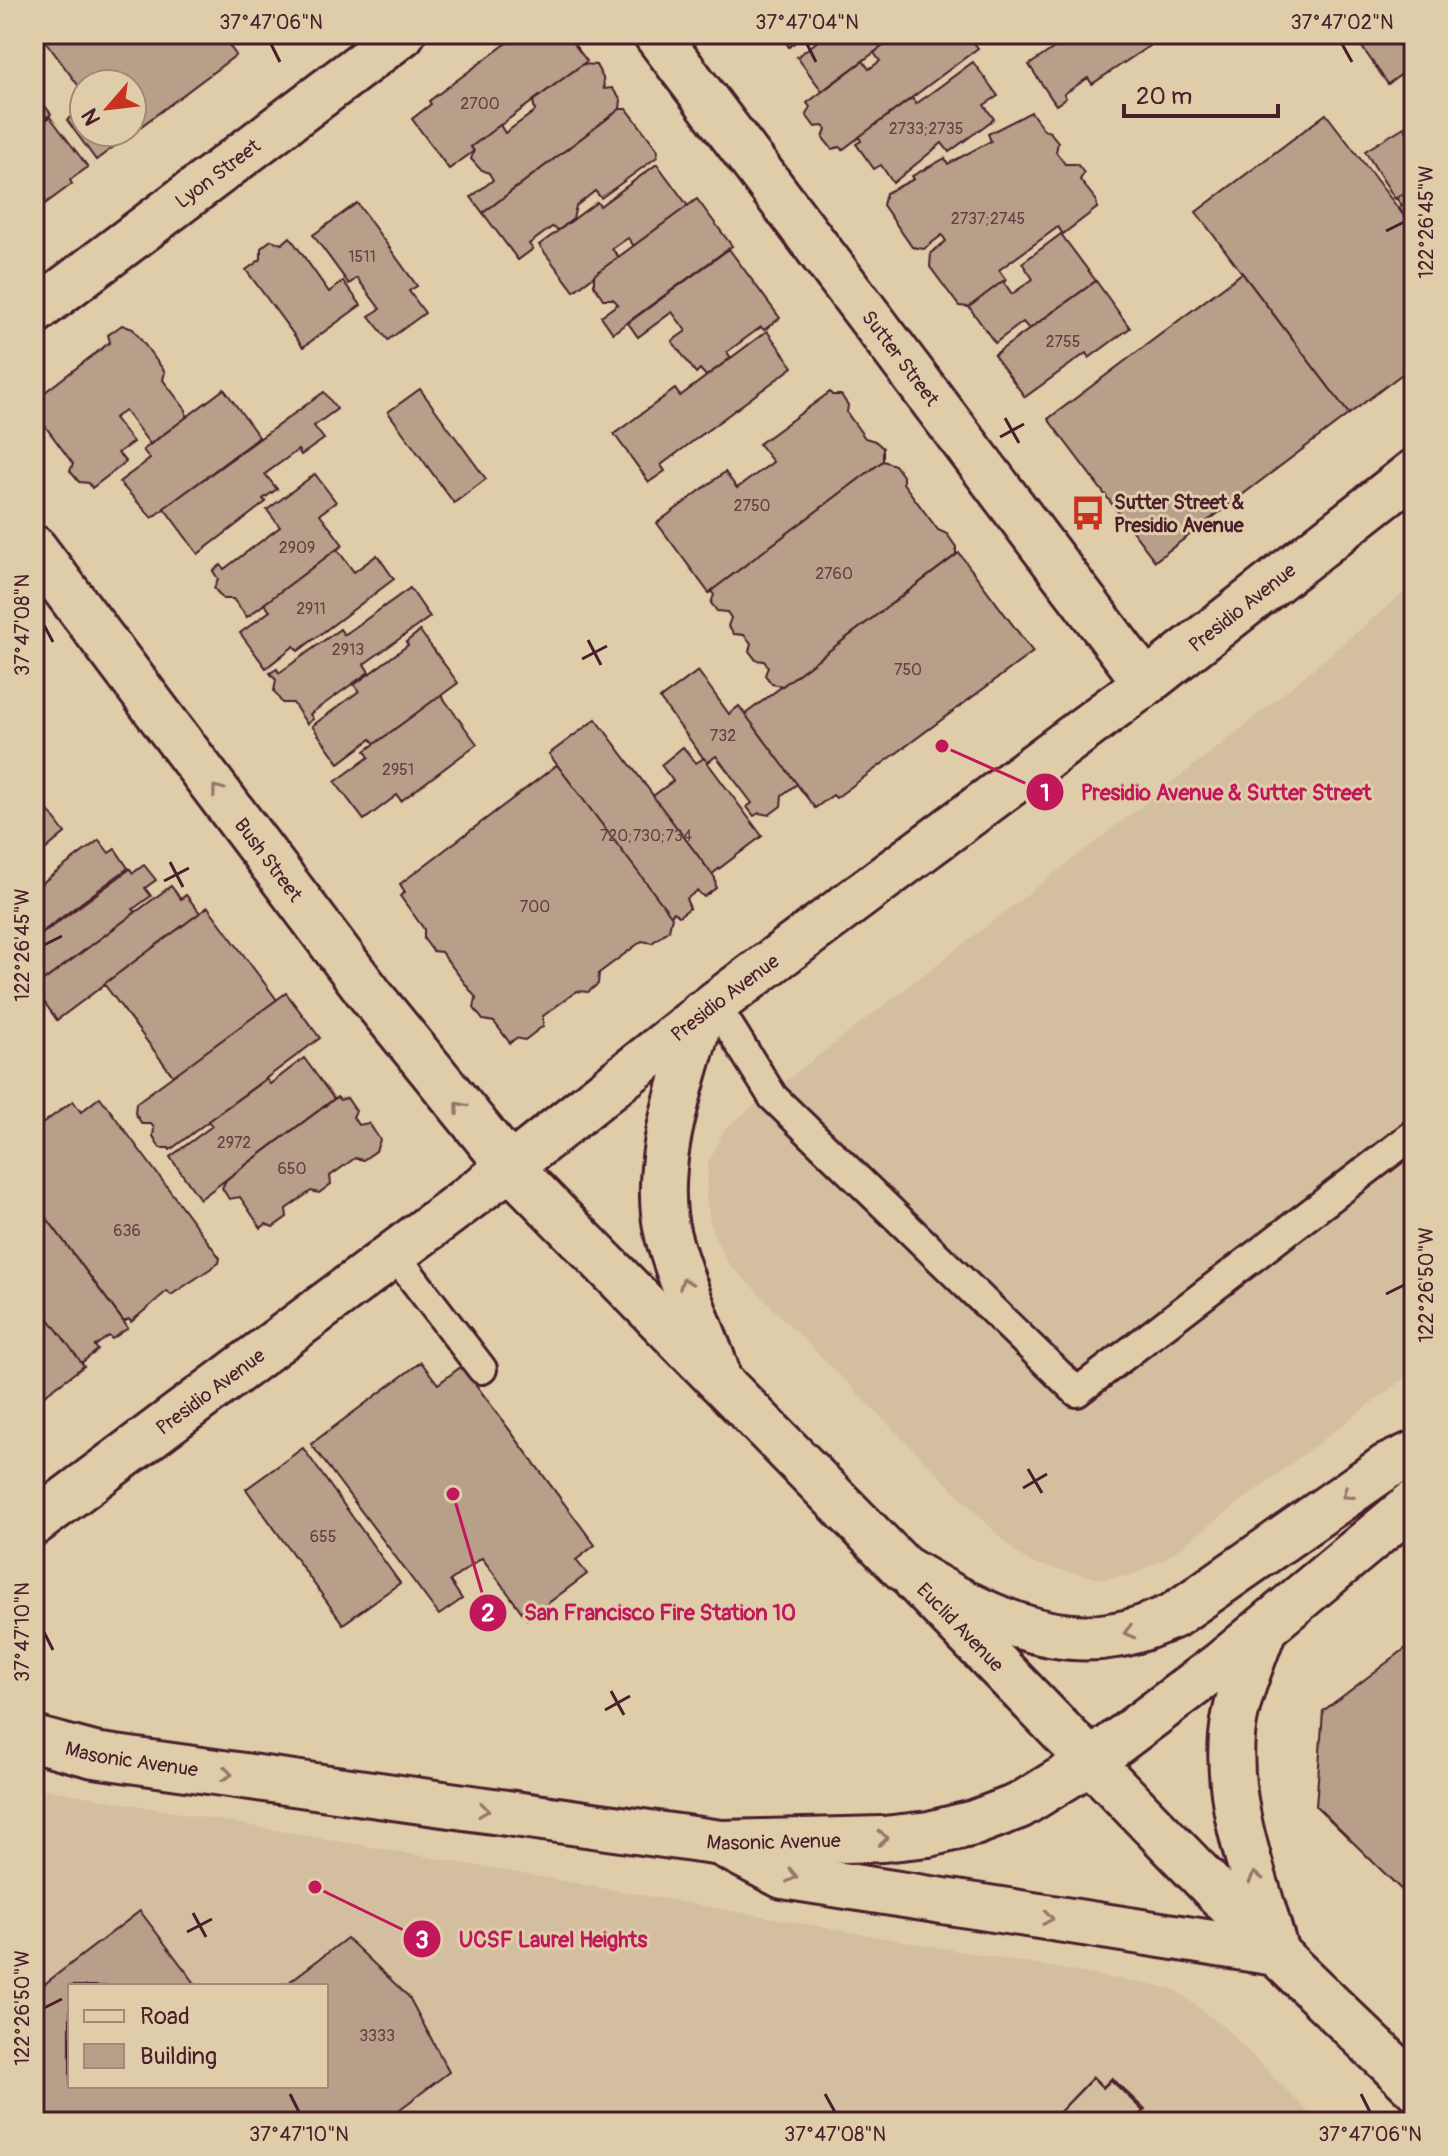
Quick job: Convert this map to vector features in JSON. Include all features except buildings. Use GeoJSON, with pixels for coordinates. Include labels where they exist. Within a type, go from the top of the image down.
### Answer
{"type":"FeatureCollection","features":[{"type":"Feature","properties":{"kind":"main road","name":"Lyon Street"},"geometry":{"type":"LineString","coordinates":[[34,312],[402,34]]}},
{"type":"Feature","properties":{"kind":"main road","name":"Sutter Street"},"geometry":{"type":"LineString","coordinates":[[656,34],[1146,683]]}},
{"type":"Feature","properties":{"kind":"main road","name":"Presidio Avenue"},"geometry":{"type":"LineString","coordinates":[[34,1523],[510,1167],[708,1009],[1146,683],[1414,472]]}},
{"type":"Feature","properties":{"kind":"main road","name":"Bush Street"},"geometry":{"type":"LineString","coordinates":[[34,548],[372,997],[510,1167]]}},
{"type":"Feature","properties":{"kind":"main road"},"geometry":{"type":"LineString","coordinates":[[708,1009],[670,1125],[663,1190],[667,1234],[720,1383]]}},
{"type":"Feature","properties":{"kind":"main road","name":"Euclid Avenue"},"geometry":{"type":"LineString","coordinates":[[510,1167],[1276,1953],[1414,2086]]}},
{"type":"Feature","properties":{"kind":"main road"},"geometry":{"type":"LineString","coordinates":[[903,1568],[939,1590],[1015,1624],[1055,1635],[1087,1638],[1113,1636],[1142,1629],[1173,1616],[1386,1467],[1414,1454]]}},
{"type":"Feature","properties":{"kind":"main road","name":"Masonic Avenue"},"geometry":{"type":"LineString","coordinates":[[34,1739],[94,1755],[721,1843],[883,1839],[929,1834],[974,1823],[1019,1806],[1092,1761],[1143,1725],[1264,1629],[1414,1503]]}},
{"type":"Feature","properties":{"kind":"main road"},"geometry":{"type":"LineString","coordinates":[[721,1843],[783,1876],[1276,1953],[1232,1786],[1232,1733],[1264,1629]]}},
{"type":"Feature","properties":{"kind":"main road"},"geometry":{"type":"LineString","coordinates":[[34,1761],[94,1755]]}},
{"type":"Feature","properties":{"kind":"lane"},"geometry":{"type":"LineString","coordinates":[[708,1009],[773,1097],[1077,1392],[1414,1134]]}},
{"type":"Feature","properties":{"kind":"lane"},"geometry":{"type":"LineString","coordinates":[[394,1254],[482,1369]]}},
{"type":"Feature","properties":{"kind":"shaded area"},"geometry":{"type":"Polygon","coordinates":[[[1414,584],[1414,1371],[1165,1559],[1130,1576],[1100,1579],[1031,1563],[1013,1550],[727,1262],[712,1231],[706,1199],[708,1163],[725,1128],[1237,732],[1414,584]]]}},
{"type":"Feature","properties":{"kind":"shaded area"},"geometry":{"type":"Polygon","coordinates":[[[34,1787],[1174,1989],[1223,2026],[1318,2122],[34,2122],[34,1787]]]}},
{"type":"Feature","properties":{"kind":"place","name":"Sutter Street & Presidio Avenue"},"geometry":{"type":"Point","coordinates":[1088,513]}},
{"type":"Feature","properties":{"kind":"place","name":"Presidio Avenue & Sutter Street"},"geometry":{"type":"Point","coordinates":[942,746]}},
{"type":"Feature","properties":{"kind":"place","name":"San Francisco Fire Station 10"},"geometry":{"type":"Point","coordinates":[453,1494]}},
{"type":"Feature","properties":{"kind":"place","name":"UCSF Laurel Heights"},"geometry":{"type":"Point","coordinates":[315,1887]}}]}
